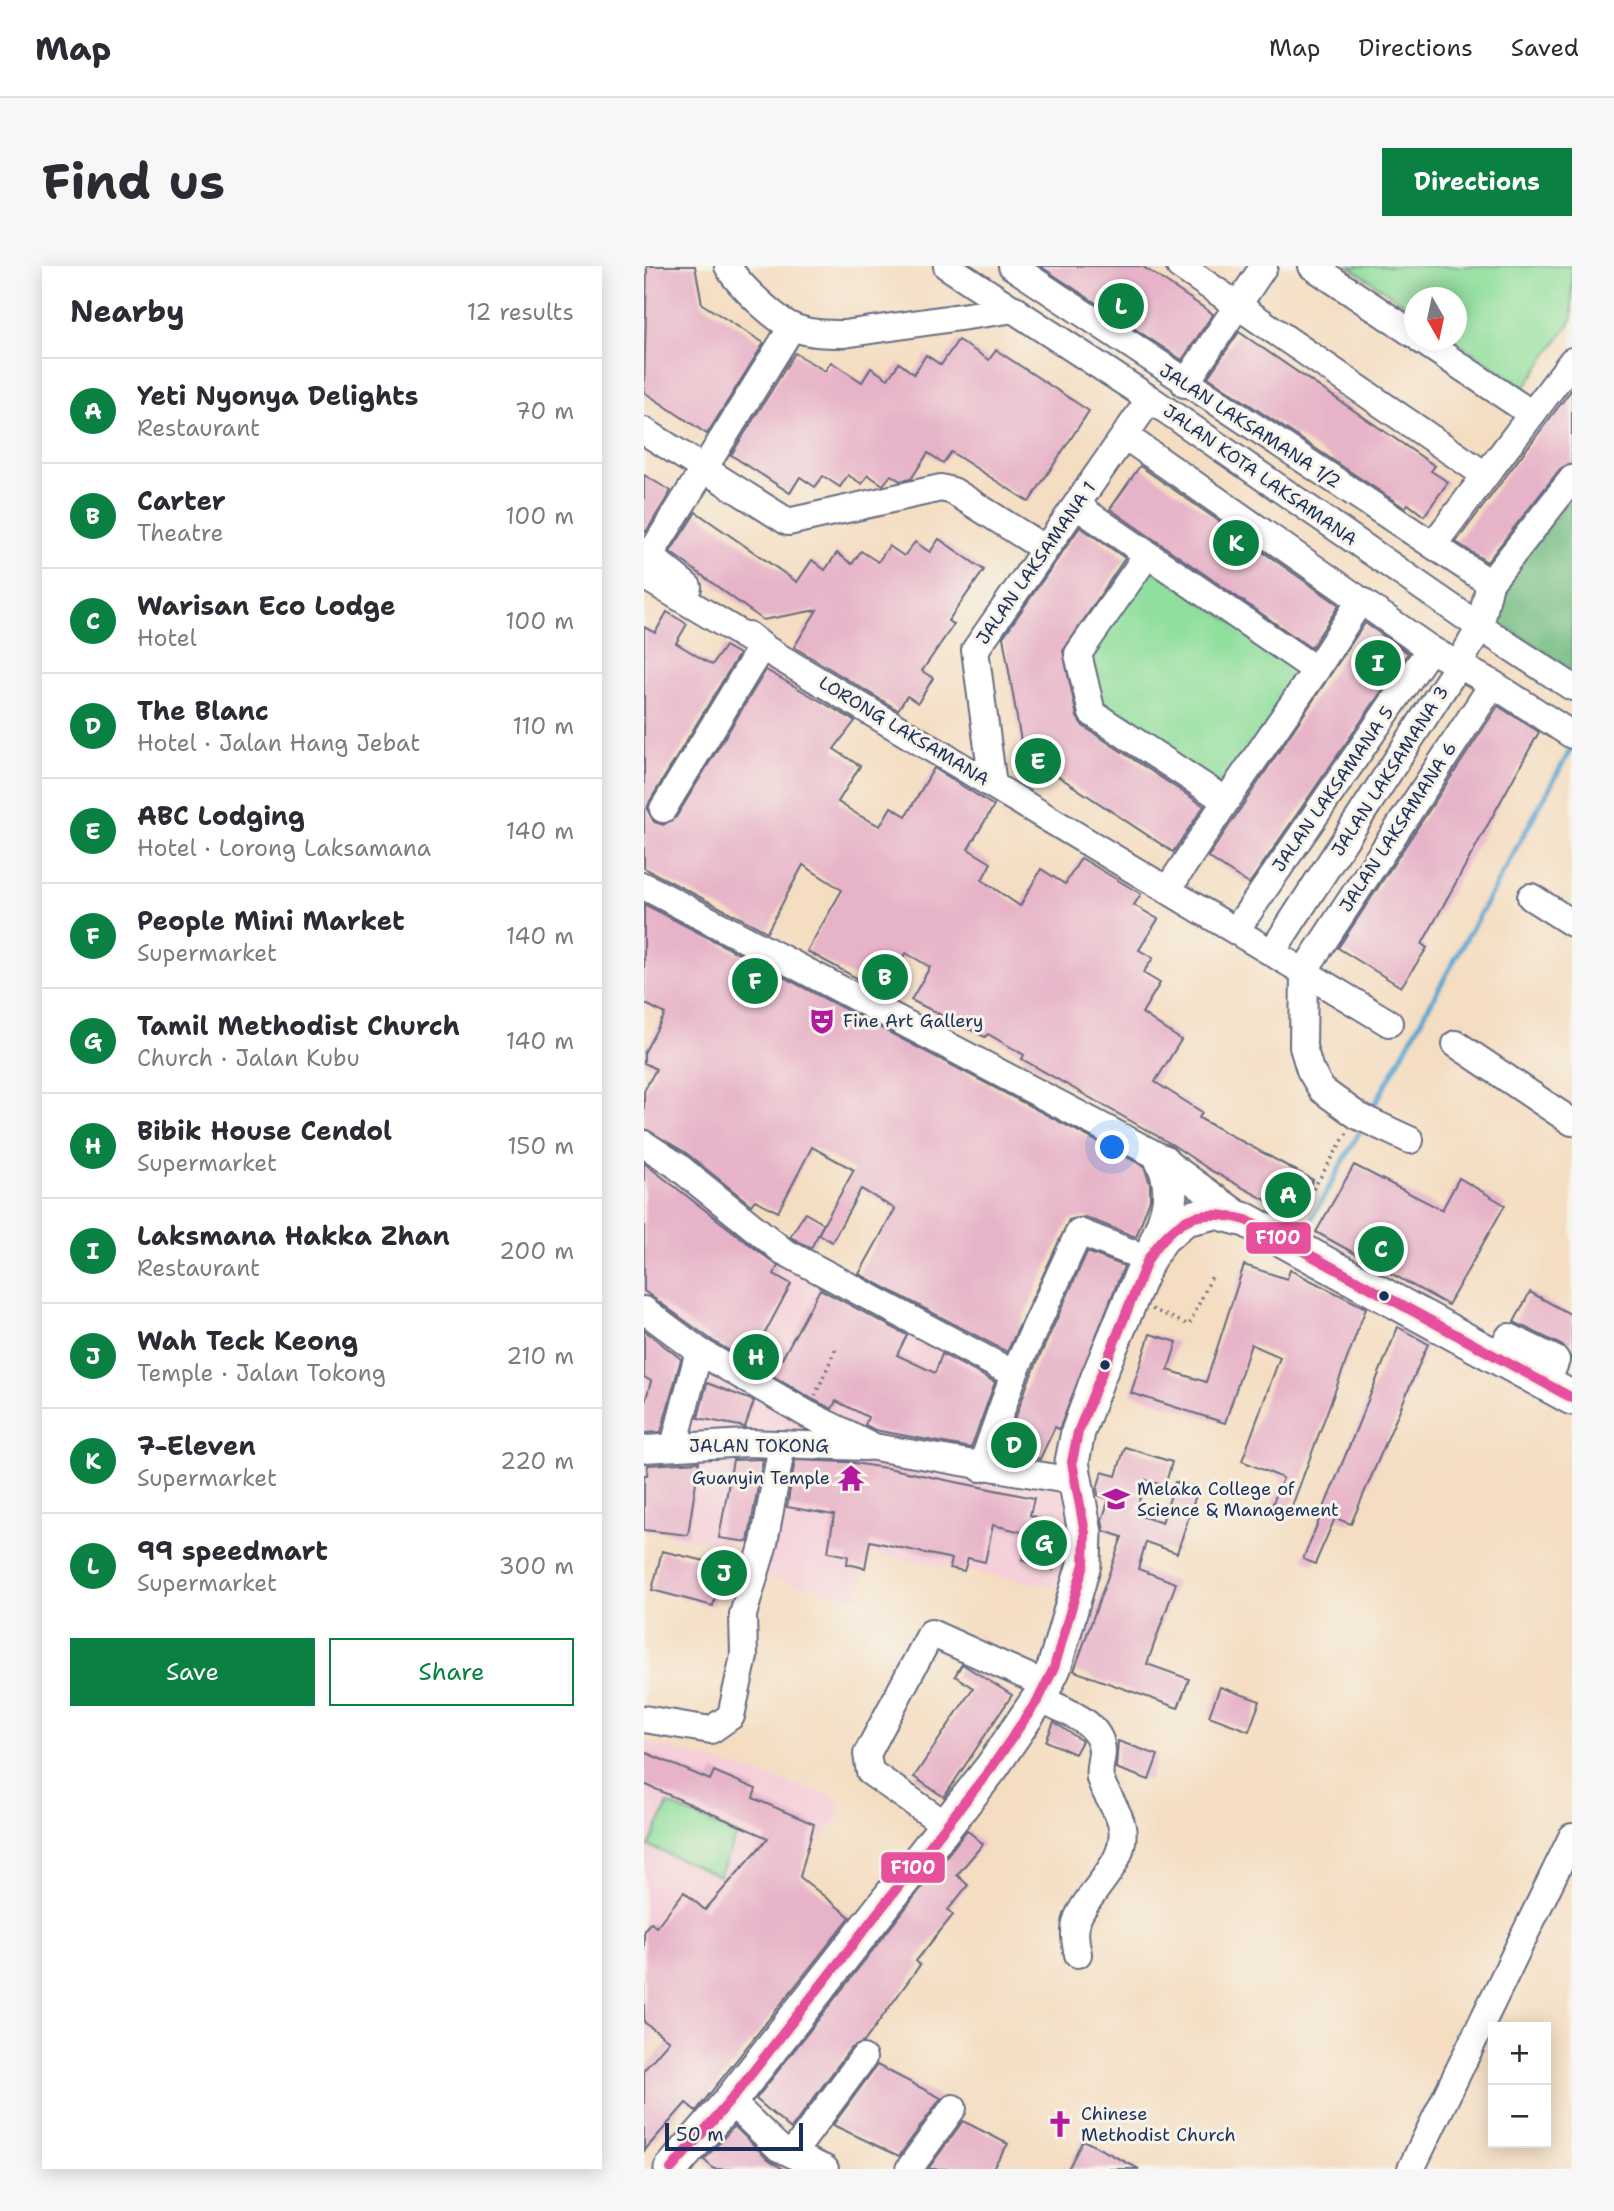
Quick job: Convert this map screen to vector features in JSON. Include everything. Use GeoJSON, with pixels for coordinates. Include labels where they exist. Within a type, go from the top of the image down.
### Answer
{"type":"FeatureCollection","features":[{"type":"Feature","properties":{"kind":"main road"},"geometry":{"type":"LineString","coordinates":[[671,2169],[730,2101],[992,1767],[1054,1668],[1084,1564],[1085,1533],[1073,1482],[1072,1462],[1078,1432],[1171,1196],[1171,1182],[1162,1161]]}},
{"type":"Feature","properties":{"kind":"main road"},"geometry":{"type":"LineString","coordinates":[[1150,1255],[1173,1228],[1199,1214],[1216,1212],[1246,1220],[1559,1391]]}},
{"type":"Feature","properties":{"kind":"street"},"geometry":{"type":"LineString","coordinates":[[728,266],[739,283],[792,327],[821,335],[1015,309]]}},
{"type":"Feature","properties":{"kind":"street","name":"JALAN LAKSAMANA 1/2"},"geometry":{"type":"LineString","coordinates":[[1012,266],[1185,384],[1490,583]]}},
{"type":"Feature","properties":{"kind":"street"},"geometry":{"type":"LineString","coordinates":[[1180,266],[1485,475]]}},
{"type":"Feature","properties":{"kind":"street"},"geometry":{"type":"LineString","coordinates":[[1185,384],[1264,266]]}},
{"type":"Feature","properties":{"kind":"street"},"geometry":{"type":"LineString","coordinates":[[1312,266],[1404,328]]}},
{"type":"Feature","properties":{"kind":"street","name":"JALAN KOTA LAKSAMANA"},"geometry":{"type":"LineString","coordinates":[[952,268],[1150,399],[1480,627],[1572,687]]}},
{"type":"Feature","properties":{"kind":"street"},"geometry":{"type":"LineString","coordinates":[[645,562],[792,327]]}},
{"type":"Feature","properties":{"kind":"street"},"geometry":{"type":"LineString","coordinates":[[1436,350],[1532,414]]}},
{"type":"Feature","properties":{"kind":"street"},"geometry":{"type":"LineString","coordinates":[[1433,545],[1572,361]]}},
{"type":"Feature","properties":{"kind":"street","name":"JALAN LAKSAMANA 1"},"geometry":{"type":"LineString","coordinates":[[993,785],[975,650],[1150,399]]}},
{"type":"Feature","properties":{"kind":"street"},"geometry":{"type":"LineString","coordinates":[[644,431],[788,522],[925,490],[953,491],[1045,549]]}},
{"type":"Feature","properties":{"kind":"street"},"geometry":{"type":"LineString","coordinates":[[1125,436],[1430,649],[1493,684],[1572,736]]}},
{"type":"Feature","properties":{"kind":"street"},"geometry":{"type":"LineString","coordinates":[[1490,583],[1572,479]]}},
{"type":"Feature","properties":{"kind":"street"},"geometry":{"type":"LineString","coordinates":[[1077,506],[1316,670]]}},
{"type":"Feature","properties":{"kind":"street"},"geometry":{"type":"LineString","coordinates":[[1147,555],[1078,654],[1092,713],[1226,802]]}},
{"type":"Feature","properties":{"kind":"street","name":"LORONG LAKSAMANA"},"geometry":{"type":"LineString","coordinates":[[645,562],[762,646],[1389,1023]]}},
{"type":"Feature","properties":{"kind":"street","name":"JALAN LAKSAMANA 3"},"geometry":{"type":"LineString","coordinates":[[1272,952],[1459,664],[1480,627],[1490,583]]}},
{"type":"Feature","properties":{"kind":"street"},"geometry":{"type":"LineString","coordinates":[[1168,889],[1360,601]]}},
{"type":"Feature","properties":{"kind":"street"},"geometry":{"type":"LineString","coordinates":[[663,810],[762,646]]}},
{"type":"Feature","properties":{"kind":"street","name":"JALAN LAKSAMANA 5"},"geometry":{"type":"LineString","coordinates":[[1236,930],[1430,649]]}},
{"type":"Feature","properties":{"kind":"street","name":"JALAN LAKSAMANA 6"},"geometry":{"type":"LineString","coordinates":[[1304,971],[1493,684]]}},
{"type":"Feature","properties":{"kind":"street"},"geometry":{"type":"LineString","coordinates":[[644,886],[978,1059],[1162,1161],[1246,1220]]}},
{"type":"Feature","properties":{"kind":"street"},"geometry":{"type":"LineString","coordinates":[[1531,897],[1572,923]]}},
{"type":"Feature","properties":{"kind":"street"},"geometry":{"type":"LineString","coordinates":[[1304,971],[1303,1047],[1310,1070],[1322,1090],[1358,1116],[1410,1140]]}},
{"type":"Feature","properties":{"kind":"street"},"geometry":{"type":"LineString","coordinates":[[1456,1044],[1572,1122]]}},
{"type":"Feature","properties":{"kind":"street"},"geometry":{"type":"LineString","coordinates":[[644,1144],[676,1165],[783,1251],[1014,1374]]}},
{"type":"Feature","properties":{"kind":"street"},"geometry":{"type":"LineString","coordinates":[[981,1468],[1014,1374],[1079,1233],[1150,1255]]}},
{"type":"Feature","properties":{"kind":"street"},"geometry":{"type":"LineString","coordinates":[[644,1310],[699,1351],[807,1414],[874,1447],[981,1468],[1073,1482]]}},
{"type":"Feature","properties":{"kind":"street"},"geometry":{"type":"LineString","coordinates":[[674,1446],[699,1351]]}},
{"type":"Feature","properties":{"kind":"street"},"geometry":{"type":"LineString","coordinates":[[644,1720],[711,1730],[731,1716],[744,1656],[743,1615],[764,1543],[782,1445]]}},
{"type":"Feature","properties":{"kind":"street","name":"JALAN TOKONG"},"geometry":{"type":"LineString","coordinates":[[644,1449],[674,1446],[782,1445],[874,1447]]}},
{"type":"Feature","properties":{"kind":"street"},"geometry":{"type":"LineString","coordinates":[[946,1825],[870,1772],[867,1754],[931,1633],[1042,1691],[1096,1733],[1102,1749],[1099,1773],[1104,1791],[1117,1811],[1123,1828],[1121,1847],[1113,1865],[1078,1917],[1074,1935],[1078,1954]]}},
{"type":"Feature","properties":{"kind":"street"},"geometry":{"type":"LineString","coordinates":[[1411,2169],[1572,1837]]}},
{"type":"Feature","properties":{"kind":"street"},"geometry":{"type":"LineString","coordinates":[[792,2154],[863,2059]]}},
{"type":"Feature","properties":{"kind":"street"},"geometry":{"type":"LineString","coordinates":[[730,2101],[768,2138],[792,2154],[825,2169]]}},
{"type":"Feature","properties":{"kind":"street"},"geometry":{"type":"LineString","coordinates":[[909,2169],[953,2108]]}},
{"type":"Feature","properties":{"kind":"path"},"geometry":{"type":"LineString","coordinates":[[1282,1240],[1358,1116]]}},
{"type":"Feature","properties":{"kind":"path"},"geometry":{"type":"LineString","coordinates":[[1147,1307],[1189,1325],[1213,1274]]}},
{"type":"Feature","properties":{"kind":"path"},"geometry":{"type":"LineString","coordinates":[[807,1414],[837,1346]]}},
{"type":"Feature","properties":{"kind":"shaded area"},"geometry":{"type":"Polygon","coordinates":[[[644,1151],[997,1375],[967,1461],[1054,1472],[1074,1526],[1057,1587],[868,1553],[858,1599],[766,1577],[773,1545],[671,1539],[678,1456],[666,1434],[644,1424],[644,1151]]]}},
{"type":"Feature","properties":{"kind":"shaded area"},"geometry":{"type":"Polygon","coordinates":[[[644,1741],[832,1795],[840,1804],[838,1818],[825,1835],[644,2052],[644,1741]]]}},
{"type":"Feature","properties":{"kind":"green space"},"geometry":{"type":"Polygon","coordinates":[[[1349,266],[1572,266],[1572,320],[1524,388],[1467,348],[1467,287],[1404,287],[1404,304],[1349,266]]]}},
{"type":"Feature","properties":{"kind":"green space"},"geometry":{"type":"Polygon","coordinates":[[[1572,496],[1572,670],[1481,612],[1572,496]]]}},
{"type":"Feature","properties":{"kind":"green space"},"geometry":{"type":"Polygon","coordinates":[[[1147,566],[1304,669],[1221,792],[1098,710],[1085,656],[1147,566]]]}},
{"type":"Feature","properties":{"kind":"green space"},"geometry":{"type":"Polygon","coordinates":[[[668,1804],[737,1835],[719,1876],[649,1846],[668,1804]]]}},
{"type":"Feature","properties":{"kind":"building"},"geometry":{"type":"Polygon","coordinates":[[[647,266],[695,266],[702,304],[764,343],[707,434],[644,392],[647,266]]]}},
{"type":"Feature","properties":{"kind":"building"},"geometry":{"type":"Polygon","coordinates":[[[1040,266],[1142,266],[1213,314],[1182,360],[1040,266]]]}},
{"type":"Feature","properties":{"kind":"building"},"geometry":{"type":"Polygon","coordinates":[[[1239,332],[1435,466],[1431,471],[1448,482],[1424,516],[1408,504],[1405,508],[1208,377],[1239,332]]]}},
{"type":"Feature","properties":{"kind":"building"},"geometry":{"type":"Polygon","coordinates":[[[958,340],[989,360],[996,350],[1089,411],[1029,502],[951,452],[943,463],[928,453],[911,479],[900,481],[891,475],[883,485],[868,475],[862,484],[848,475],[840,487],[823,476],[815,487],[800,477],[790,493],[731,455],[795,353],[825,371],[831,362],[862,382],[871,368],[888,379],[899,363],[914,374],[926,355],[941,365],[958,340]]]}},
{"type":"Feature","properties":{"kind":"building"},"geometry":{"type":"Polygon","coordinates":[[[1572,389],[1572,464],[1560,469],[1487,562],[1456,542],[1572,389]]]}},
{"type":"Feature","properties":{"kind":"building"},"geometry":{"type":"Polygon","coordinates":[[[1140,466],[1339,605],[1311,648],[1110,509],[1140,466]]]}},
{"type":"Feature","properties":{"kind":"building"},"geometry":{"type":"Polygon","coordinates":[[[644,475],[671,491],[646,532],[644,530],[644,475]]]}},
{"type":"Feature","properties":{"kind":"building"},"geometry":{"type":"Polygon","coordinates":[[[696,512],[797,582],[812,560],[825,570],[837,553],[852,564],[861,551],[878,562],[889,546],[904,556],[915,542],[930,552],[939,539],[984,570],[948,621],[954,624],[922,671],[933,678],[918,703],[907,696],[898,710],[794,647],[817,610],[763,620],[670,552],[696,512]]]}},
{"type":"Feature","properties":{"kind":"building"},"geometry":{"type":"Polygon","coordinates":[[[1080,527],[1125,558],[1063,651],[1077,717],[1083,726],[1204,806],[1173,852],[1023,753],[1003,637],[1080,527]]]}},
{"type":"Feature","properties":{"kind":"building"},"geometry":{"type":"Polygon","coordinates":[[[667,612],[687,624],[676,643],[712,665],[725,646],[739,654],[650,801],[647,809],[654,822],[663,825],[676,817],[766,670],[855,721],[834,749],[860,766],[838,802],[860,816],[880,826],[891,807],[906,816],[934,768],[994,806],[968,849],[991,863],[982,880],[1020,906],[1041,869],[1065,884],[1081,858],[1141,894],[1134,905],[1158,919],[1139,950],[1153,958],[1143,973],[1160,983],[1142,1013],[1181,1040],[1155,1082],[1202,1112],[1199,1118],[1313,1180],[1293,1215],[1210,1170],[1173,1145],[1022,1059],[1024,1055],[988,1034],[985,1037],[911,1000],[930,967],[906,953],[882,992],[807,951],[842,890],[803,865],[767,932],[644,868],[644,627],[655,633],[667,612]]]}},
{"type":"Feature","properties":{"kind":"building"},"geometry":{"type":"Polygon","coordinates":[[[1365,623],[1408,653],[1249,884],[1208,857],[1365,623]]]}},
{"type":"Feature","properties":{"kind":"building"},"geometry":{"type":"Polygon","coordinates":[[[1498,706],[1539,732],[1422,944],[1427,948],[1401,987],[1338,948],[1498,706]]]}},
{"type":"Feature","properties":{"kind":"building"},"geometry":{"type":"Polygon","coordinates":[[[644,904],[1144,1166],[1150,1184],[1150,1199],[1136,1237],[1085,1217],[1069,1220],[1007,1352],[859,1274],[895,1209],[861,1189],[832,1242],[818,1234],[854,1170],[812,1147],[778,1212],[755,1200],[751,1205],[685,1152],[644,1128],[644,1091],[656,1069],[644,1063],[644,1053],[665,1014],[644,1003],[644,904]]]}},
{"type":"Feature","properties":{"kind":"building"},"geometry":{"type":"Polygon","coordinates":[[[644,1163],[778,1266],[774,1274],[791,1284],[758,1346],[782,1359],[820,1289],[907,1335],[897,1355],[935,1373],[942,1354],[995,1382],[971,1448],[875,1430],[865,1425],[868,1417],[836,1401],[832,1409],[814,1400],[713,1341],[644,1291],[644,1163]]]}},
{"type":"Feature","properties":{"kind":"building"},"geometry":{"type":"Polygon","coordinates":[[[1354,1165],[1442,1210],[1459,1178],[1505,1205],[1448,1305],[1316,1232],[1354,1165]]]}},
{"type":"Feature","properties":{"kind":"building"},"geometry":{"type":"Polygon","coordinates":[[[805,1213],[824,1224],[811,1248],[790,1237],[805,1213]]]}},
{"type":"Feature","properties":{"kind":"building"},"geometry":{"type":"Polygon","coordinates":[[[1087,1252],[1124,1266],[1059,1429],[1055,1427],[1040,1459],[1003,1453],[1029,1380],[1087,1252]]]}},
{"type":"Feature","properties":{"kind":"building"},"geometry":{"type":"Polygon","coordinates":[[[1244,1265],[1287,1279],[1290,1270],[1366,1308],[1289,1514],[1271,1508],[1283,1478],[1242,1461],[1280,1357],[1251,1344],[1225,1423],[1131,1393],[1150,1334],[1177,1342],[1168,1370],[1206,1382],[1244,1265]]]}},
{"type":"Feature","properties":{"kind":"building"},"geometry":{"type":"Polygon","coordinates":[[[1530,1292],[1572,1315],[1572,1360],[1563,1346],[1514,1322],[1530,1292]]]}},
{"type":"Feature","properties":{"kind":"building"},"geometry":{"type":"Polygon","coordinates":[[[1398,1327],[1428,1344],[1351,1524],[1335,1518],[1315,1564],[1303,1559],[1398,1327]]]}},
{"type":"Feature","properties":{"kind":"building"},"geometry":{"type":"Polygon","coordinates":[[[644,1330],[681,1359],[661,1432],[644,1433],[644,1406],[651,1381],[644,1377],[644,1330]]]}},
{"type":"Feature","properties":{"kind":"building"},"geometry":{"type":"Polygon","coordinates":[[[707,1383],[754,1401],[745,1427],[698,1418],[707,1383]]]}},
{"type":"Feature","properties":{"kind":"building"},"geometry":{"type":"Polygon","coordinates":[[[1125,1447],[1172,1462],[1165,1486],[1146,1480],[1135,1514],[1162,1523],[1175,1482],[1198,1489],[1177,1553],[1146,1542],[1138,1569],[1176,1583],[1147,1664],[1189,1679],[1178,1708],[1074,1671],[1122,1537],[1104,1531],[1102,1520],[1109,1499],[1098,1495],[1097,1489],[1102,1472],[1116,1476],[1125,1447]]]}},
{"type":"Feature","properties":{"kind":"building"},"geometry":{"type":"Polygon","coordinates":[[[763,1459],[748,1542],[719,1538],[733,1460],[763,1459]]]}},
{"type":"Feature","properties":{"kind":"building"},"geometry":{"type":"Polygon","coordinates":[[[795,1460],[847,1462],[892,1469],[1034,1498],[1030,1515],[1064,1526],[1065,1532],[1053,1570],[1022,1560],[1030,1534],[993,1525],[985,1562],[968,1558],[964,1571],[950,1568],[952,1559],[870,1541],[865,1568],[847,1564],[848,1556],[828,1552],[834,1515],[787,1507],[795,1460]]]}},
{"type":"Feature","properties":{"kind":"building"},"geometry":{"type":"Polygon","coordinates":[[[699,1462],[688,1535],[644,1530],[644,1475],[647,1475],[648,1465],[699,1462]]]}},
{"type":"Feature","properties":{"kind":"building"},"geometry":{"type":"Polygon","coordinates":[[[662,1551],[740,1569],[736,1584],[719,1580],[713,1606],[652,1590],[662,1551]]]}},
{"type":"Feature","properties":{"kind":"building"},"geometry":{"type":"Polygon","coordinates":[[[962,1664],[1012,1695],[944,1797],[914,1777],[973,1688],[955,1676],[962,1664]]]}},
{"type":"Feature","properties":{"kind":"building"},"geometry":{"type":"Polygon","coordinates":[[[1220,1687],[1260,1701],[1249,1731],[1209,1716],[1220,1687]]]}},
{"type":"Feature","properties":{"kind":"building"},"geometry":{"type":"Polygon","coordinates":[[[1054,1722],[1082,1741],[1075,1754],[1046,1741],[1054,1722]]]}},
{"type":"Feature","properties":{"kind":"building"},"geometry":{"type":"Polygon","coordinates":[[[1118,1741],[1158,1755],[1149,1780],[1116,1768],[1118,1741]]]}},
{"type":"Feature","properties":{"kind":"building"},"geometry":{"type":"Polygon","coordinates":[[[644,1752],[710,1780],[714,1771],[756,1789],[753,1798],[814,1824],[800,1877],[850,1917],[696,2111],[686,2103],[644,2151],[644,2070],[669,2041],[644,2022],[644,1930],[651,1922],[656,1927],[684,1892],[705,1910],[768,1838],[644,1784],[644,1752]]]}},
{"type":"Feature","properties":{"kind":"building"},"geometry":{"type":"Polygon","coordinates":[[[967,1830],[983,1844],[957,1875],[968,1885],[948,1910],[953,1915],[916,1961],[920,1965],[864,2042],[850,2049],[791,2129],[756,2099],[967,1830]]]}},
{"type":"Feature","properties":{"kind":"building"},"geometry":{"type":"Polygon","coordinates":[[[877,2065],[941,2098],[899,2156],[833,2125],[877,2065]]]}},
{"type":"Feature","properties":{"kind":"building"},"geometry":{"type":"Polygon","coordinates":[[[963,2121],[1008,2144],[992,2169],[928,2169],[963,2121]]]}},
{"type":"Feature","properties":{"kind":"building"},"geometry":{"type":"Polygon","coordinates":[[[734,2126],[768,2159],[783,2169],[714,2169],[704,2160],[734,2126]]]}},
{"type":"Feature","properties":{"kind":"building"},"geometry":{"type":"Polygon","coordinates":[[[1083,2140],[1139,2169],[1068,2169],[1083,2140]]]}},
{"type":"Feature","properties":{"kind":"waterway"},"geometry":{"type":"LineString","coordinates":[[1370,1113],[1572,747]]}},
{"type":"Feature","properties":{"kind":"waterway"},"geometry":{"type":"LineString","coordinates":[[1311,1220],[1362,1127]]}},
{"type":"Feature","properties":{"kind":"transit line","name":"F100"},"geometry":{"type":"LineString","coordinates":[[671,2169],[730,2101],[992,1767],[1039,1698],[1054,1668],[1084,1564],[1085,1533],[1072,1462],[1078,1432],[1148,1259],[1168,1233],[1190,1219],[1201,1216],[1229,1216],[1246,1220],[1572,1398]]}},
{"type":"Feature","properties":{"kind":"place","name":"99 speedmart"},"geometry":{"type":"Point","coordinates":[1121,306]}},
{"type":"Feature","properties":{"kind":"place","name":"7-Eleven"},"geometry":{"type":"Point","coordinates":[1236,543]}},
{"type":"Feature","properties":{"kind":"place","name":"Laksmana Hakka Zhan"},"geometry":{"type":"Point","coordinates":[1378,663]}},
{"type":"Feature","properties":{"kind":"place","name":"ABC Lodging"},"geometry":{"type":"Point","coordinates":[1038,761]}},
{"type":"Feature","properties":{"kind":"place","name":"Carter"},"geometry":{"type":"Point","coordinates":[885,977]}},
{"type":"Feature","properties":{"kind":"place","name":"People Mini Market"},"geometry":{"type":"Point","coordinates":[755,981]}},
{"type":"Feature","properties":{"kind":"place","name":"Fine Art Gallery"},"geometry":{"type":"Point","coordinates":[822,1021]}},
{"type":"Feature","properties":{"kind":"place","name":"Yeti Nyonya Delights"},"geometry":{"type":"Point","coordinates":[1288,1195]}},
{"type":"Feature","properties":{"kind":"place","name":"Warisan Eco Lodge"},"geometry":{"type":"Point","coordinates":[1381,1249]}},
{"type":"Feature","properties":{"kind":"place","name":"Bibik House Cendol"},"geometry":{"type":"Point","coordinates":[756,1357]}},
{"type":"Feature","properties":{"kind":"place","name":"The Blanc"},"geometry":{"type":"Point","coordinates":[1014,1445]}},
{"type":"Feature","properties":{"kind":"place","name":"Guanyin Temple"},"geometry":{"type":"Point","coordinates":[851,1478]}},
{"type":"Feature","properties":{"kind":"place","name":"Melaka College of Science & Management"},"geometry":{"type":"Point","coordinates":[1116,1499]}},
{"type":"Feature","properties":{"kind":"place","name":"Tamil Methodist Church"},"geometry":{"type":"Point","coordinates":[1044,1543]}},
{"type":"Feature","properties":{"kind":"place","name":"Wah Teck Keong"},"geometry":{"type":"Point","coordinates":[724,1573]}},
{"type":"Feature","properties":{"kind":"place","name":"Chinese Methodist Church"},"geometry":{"type":"Point","coordinates":[1060,2124]}}]}
